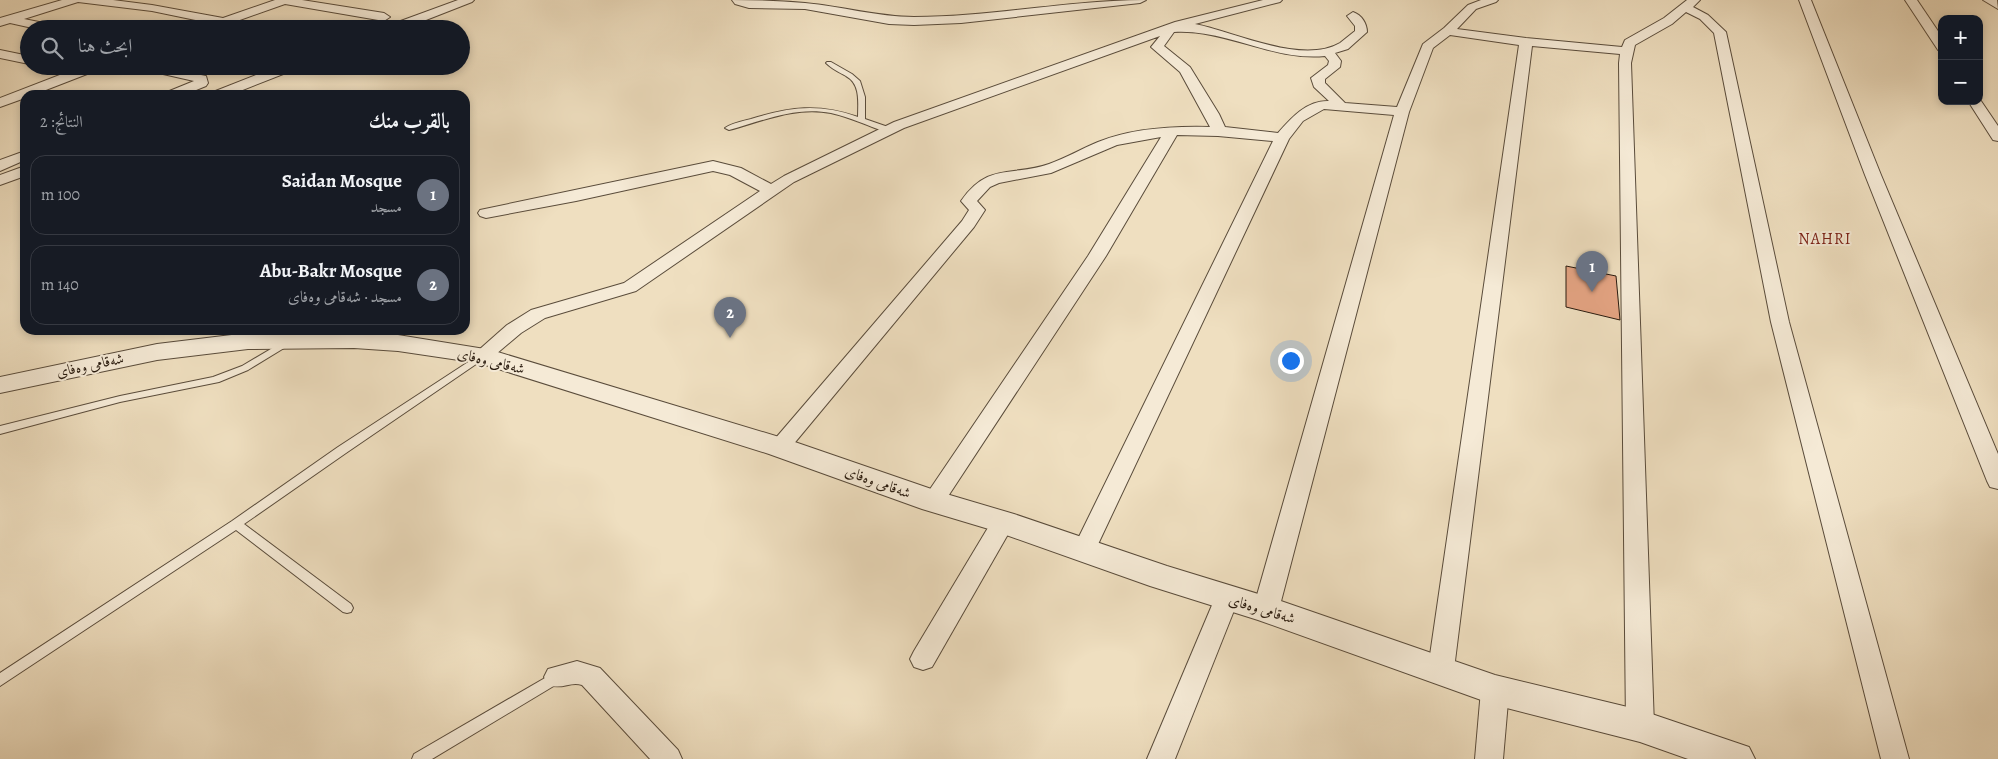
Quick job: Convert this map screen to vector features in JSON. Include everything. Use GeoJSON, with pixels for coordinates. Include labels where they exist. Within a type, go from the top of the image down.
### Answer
{"type":"FeatureCollection","features":[{"type":"Feature","properties":{"kind":"street"},"geometry":{"type":"LineString","coordinates":[[3,20],[74,0]]}},
{"type":"Feature","properties":{"kind":"street"},"geometry":{"type":"LineString","coordinates":[[83,0],[152,8],[214,20]]}},
{"type":"Feature","properties":{"kind":"street"},"geometry":{"type":"LineString","coordinates":[[229,20],[283,0],[384,17]]}},
{"type":"Feature","properties":{"kind":"street"},"geometry":{"type":"LineString","coordinates":[[415,20],[468,0]]}},
{"type":"Feature","properties":{"kind":"street"},"geometry":{"type":"LineString","coordinates":[[738,0],[749,5],[805,6],[888,20],[914,21],[961,19],[1140,0]]}},
{"type":"Feature","properties":{"kind":"street"},"geometry":{"type":"LineString","coordinates":[[1227,0],[1256,5]]}},
{"type":"Feature","properties":{"kind":"street"},"geometry":{"type":"LineString","coordinates":[[482,356],[514,330],[538,314],[557,306],[630,287],[789,179],[888,130],[1169,29],[1276,0]]}},
{"type":"Feature","properties":{"kind":"street"},"geometry":{"type":"LineString","coordinates":[[1266,608],[1402,112],[1427,46],[1448,31],[1472,7],[1492,0]]}},
{"type":"Feature","properties":{"kind":"street"},"geometry":{"type":"LineString","coordinates":[[1805,0],[1872,175],[1998,481]]}},
{"type":"Feature","properties":{"kind":"street"},"geometry":{"type":"LineString","coordinates":[[1911,0],[1938,41]]}},
{"type":"Feature","properties":{"kind":"street"},"geometry":{"type":"LineString","coordinates":[[1989,0],[1998,6]]}},
{"type":"Feature","properties":{"kind":"street"},"geometry":{"type":"LineString","coordinates":[[1640,726],[1625,63],[1629,43],[1668,21],[1689,4],[1720,32],[1780,322],[1895,759]]}},
{"type":"Feature","properties":{"kind":"street"},"geometry":{"type":"LineString","coordinates":[[1169,29],[1199,29],[1265,48],[1291,52],[1328,52],[1337,50],[1353,41],[1361,32],[1361,25],[1353,16]]}},
{"type":"Feature","properties":{"kind":"street"},"geometry":{"type":"LineString","coordinates":[[3,20],[20,23]]}},
{"type":"Feature","properties":{"kind":"street"},"geometry":{"type":"LineString","coordinates":[[1169,29],[1168,34],[1157,47],[1185,70],[1220,130]]}},
{"type":"Feature","properties":{"kind":"street"},"geometry":{"type":"LineString","coordinates":[[1448,31],[1526,42],[1628,51]]}},
{"type":"Feature","properties":{"kind":"street"},"geometry":{"type":"LineString","coordinates":[[1441,669],[1526,42]]}},
{"type":"Feature","properties":{"kind":"street"},"geometry":{"type":"LineString","coordinates":[[1328,52],[1335,61],[1334,67],[1318,78],[1319,84],[1340,105]]}},
{"type":"Feature","properties":{"kind":"street"},"geometry":{"type":"LineString","coordinates":[[0,54],[20,58]]}},
{"type":"Feature","properties":{"kind":"street"},"geometry":{"type":"LineString","coordinates":[[34,90],[71,75]]}},
{"type":"Feature","properties":{"kind":"street"},"geometry":{"type":"LineString","coordinates":[[184,75],[201,79],[201,83],[184,90]]}},
{"type":"Feature","properties":{"kind":"street"},"geometry":{"type":"LineString","coordinates":[[231,90],[268,75]]}},
{"type":"Feature","properties":{"kind":"street"},"geometry":{"type":"LineString","coordinates":[[0,93],[16,97]]}},
{"type":"Feature","properties":{"kind":"street"},"geometry":{"type":"LineString","coordinates":[[0,103],[20,95]]}},
{"type":"Feature","properties":{"kind":"street"},"geometry":{"type":"LineString","coordinates":[[1084,551],[1282,138],[1298,118],[1322,105],[1340,105],[1402,112]]}},
{"type":"Feature","properties":{"kind":"street"},"geometry":{"type":"LineString","coordinates":[[1977,105],[1998,138]]}},
{"type":"Feature","properties":{"kind":"street"},"geometry":{"type":"LineString","coordinates":[[780,446],[968,224],[977,210],[968,201],[974,192],[985,182],[999,176],[1046,170],[1114,142],[1172,131],[1220,130],[1282,138]]}},
{"type":"Feature","properties":{"kind":"street"},"geometry":{"type":"LineString","coordinates":[[932,501],[1097,256],[1172,131]]}},
{"type":"Feature","properties":{"kind":"street"},"geometry":{"type":"LineString","coordinates":[[0,166],[20,157]]}},
{"type":"Feature","properties":{"kind":"street"},"geometry":{"type":"LineString","coordinates":[[486,213],[576,196],[713,166],[722,167],[739,174],[770,191]]}},
{"type":"Feature","properties":{"kind":"street"},"geometry":{"type":"LineString","coordinates":[[0,180],[20,173]]}},
{"type":"Feature","properties":{"kind":"street","name":"شەقامی وەفای"},"geometry":{"type":"LineString","coordinates":[[0,384],[157,352],[212,344],[358,335],[482,356],[780,446],[932,501],[1003,522],[1227,598],[1266,608],[1441,669],[1495,690],[1640,726],[1736,759]]}},
{"type":"Feature","properties":{"kind":"street"},"geometry":{"type":"LineString","coordinates":[[923,659],[1003,522]]}},
{"type":"Feature","properties":{"kind":"street"},"geometry":{"type":"LineString","coordinates":[[1161,759],[1227,598]]}},
{"type":"Feature","properties":{"kind":"street"},"geometry":{"type":"LineString","coordinates":[[557,677],[577,672],[590,676],[668,759]]}},
{"type":"Feature","properties":{"kind":"street"},"geometry":{"type":"LineString","coordinates":[[1489,759],[1495,690]]}},
{"type":"Feature","properties":{"kind":"lane"},"geometry":{"type":"LineString","coordinates":[[829,63],[835,69],[854,78],[860,85],[861,120]]}},
{"type":"Feature","properties":{"kind":"lane"},"geometry":{"type":"LineString","coordinates":[[729,128],[772,115],[812,109],[825,110],[888,130]]}},
{"type":"Feature","properties":{"kind":"lane"},"geometry":{"type":"LineString","coordinates":[[0,430],[120,399],[215,380],[245,368],[291,339]]}},
{"type":"Feature","properties":{"kind":"lane"},"geometry":{"type":"LineString","coordinates":[[0,680],[236,524],[482,356]]}},
{"type":"Feature","properties":{"kind":"lane"},"geometry":{"type":"LineString","coordinates":[[236,524],[347,608]]}},
{"type":"Feature","properties":{"kind":"lane"},"geometry":{"type":"LineString","coordinates":[[419,759],[557,677]]}},
{"type":"Feature","properties":{"kind":"building"},"geometry":{"type":"Polygon","coordinates":[[[1566,266],[1616,276],[1620,320],[1566,307],[1566,266]]]}},
{"type":"Feature","properties":{"kind":"place","name":"Saidan Mosque"},"geometry":{"type":"Point","coordinates":[1592,292]}},
{"type":"Feature","properties":{"kind":"place","name":"Abu-Bakr Mosque"},"geometry":{"type":"Point","coordinates":[730,338]}},
{"type":"Feature","properties":{"kind":"district","name":"NAHRI"},"geometry":{"type":"Point","coordinates":[1825,239]}}]}
